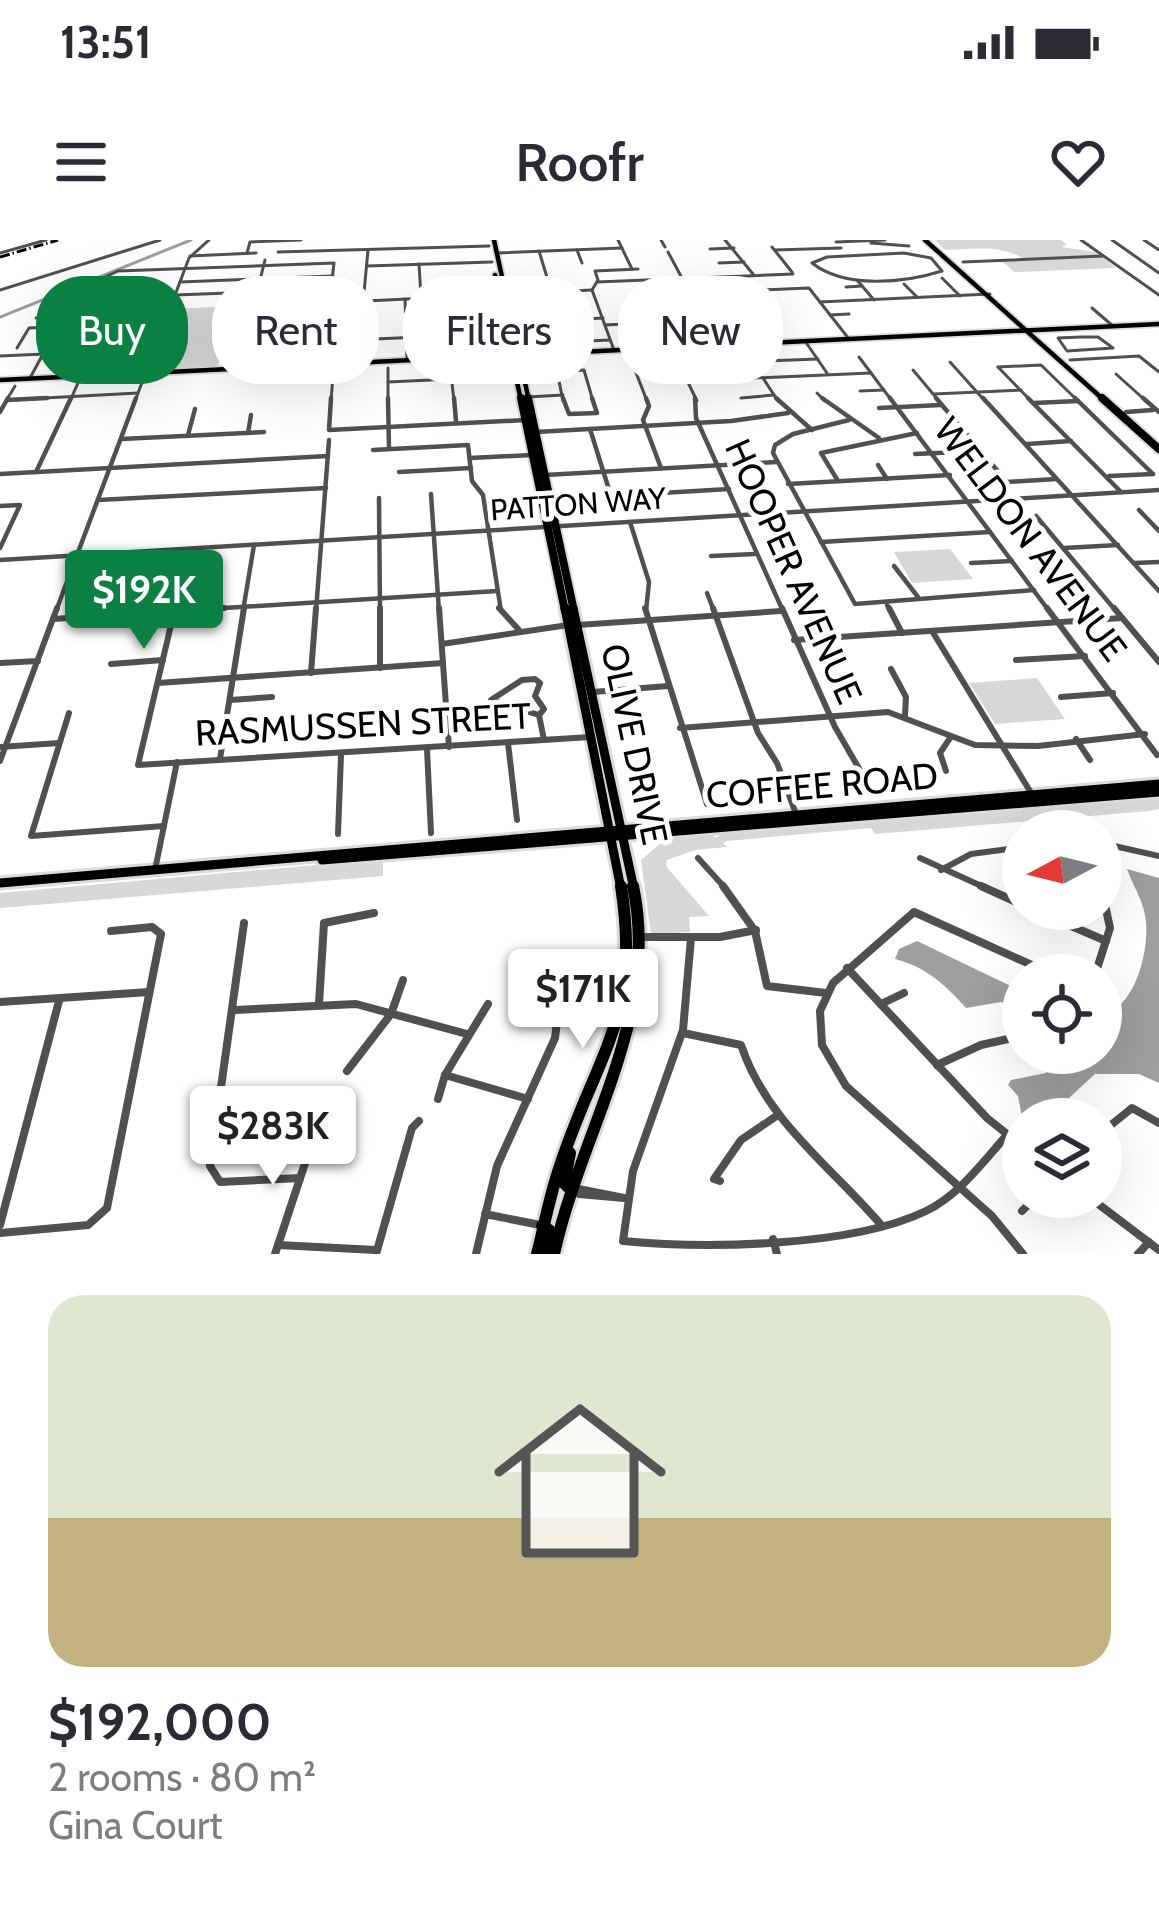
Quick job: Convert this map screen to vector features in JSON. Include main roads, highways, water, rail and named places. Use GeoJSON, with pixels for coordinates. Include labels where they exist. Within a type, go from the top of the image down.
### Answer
{"type":"FeatureCollection","features":[{"type":"Feature","properties":{"kind":"main road"},"geometry":{"type":"LineString","coordinates":[[928,240],[999,306],[1070,360],[1159,445]]}},
{"type":"Feature","properties":{"kind":"main road"},"geometry":{"type":"LineString","coordinates":[[928,240],[944,263],[1016,316],[1159,445]]}},
{"type":"Feature","properties":{"kind":"main road"},"geometry":{"type":"LineString","coordinates":[[944,263],[964,271]]}},
{"type":"Feature","properties":{"kind":"main road"},"geometry":{"type":"LineString","coordinates":[[999,306],[1016,316]]}},
{"type":"Feature","properties":{"kind":"main road"},"geometry":{"type":"LineString","coordinates":[[783,342],[1077,332],[1159,324]]}},
{"type":"Feature","properties":{"kind":"main road"},"geometry":{"type":"LineString","coordinates":[[1047,347],[1070,360]]}},
{"type":"Feature","properties":{"kind":"main road"},"geometry":{"type":"LineString","coordinates":[[0,380],[212,370]]}},
{"type":"Feature","properties":{"kind":"main road","name":"OLIVE DRIVE"},"geometry":{"type":"LineString","coordinates":[[518,384],[573,625],[591,737],[618,833]]}},
{"type":"Feature","properties":{"kind":"main road","name":"OLIVE DRIVE"},"geometry":{"type":"LineString","coordinates":[[524,384],[545,475],[564,607],[583,646],[608,760],[642,974],[630,1032],[568,1187],[551,1254]]}},
{"type":"Feature","properties":{"kind":"main road"},"geometry":{"type":"LineString","coordinates":[[519,387],[528,397]]}},
{"type":"Feature","properties":{"kind":"main road"},"geometry":{"type":"LineString","coordinates":[[526,420],[536,432]]}},
{"type":"Feature","properties":{"kind":"main road"},"geometry":{"type":"LineString","coordinates":[[533,457],[545,475]]}},
{"type":"Feature","properties":{"kind":"main road"},"geometry":{"type":"LineString","coordinates":[[577,670],[593,692]]}},
{"type":"Feature","properties":{"kind":"main road"},"geometry":{"type":"LineString","coordinates":[[591,737],[608,760]]}},
{"type":"Feature","properties":{"kind":"main road","name":"COFFEE ROAD"},"geometry":{"type":"LineString","coordinates":[[618,833],[738,827],[848,810],[1034,794],[1159,788]]}},
{"type":"Feature","properties":{"kind":"main road","name":"COFFEE ROAD"},"geometry":{"type":"LineString","coordinates":[[0,883],[1159,788]]}},
{"type":"Feature","properties":{"kind":"main road","name":"OLIVE DRIVE"},"geometry":{"type":"LineString","coordinates":[[537,1254],[579,1118],[620,1014],[636,937]]}},
{"type":"Feature","properties":{"kind":"main road"},"geometry":{"type":"LineString","coordinates":[[568,1187],[564,1176],[579,1118]]}},
{"type":"Feature","properties":{"kind":"main road"},"geometry":{"type":"LineString","coordinates":[[542,1226],[548,1230],[551,1254]]}},
{"type":"Feature","properties":{"kind":"waterway"},"geometry":{"type":"LineString","coordinates":[[0,317],[191,240]]}},
{"type":"Feature","properties":{"kind":"railway"},"geometry":{"type":"LineString","coordinates":[[0,257],[58,240]]}}]}
